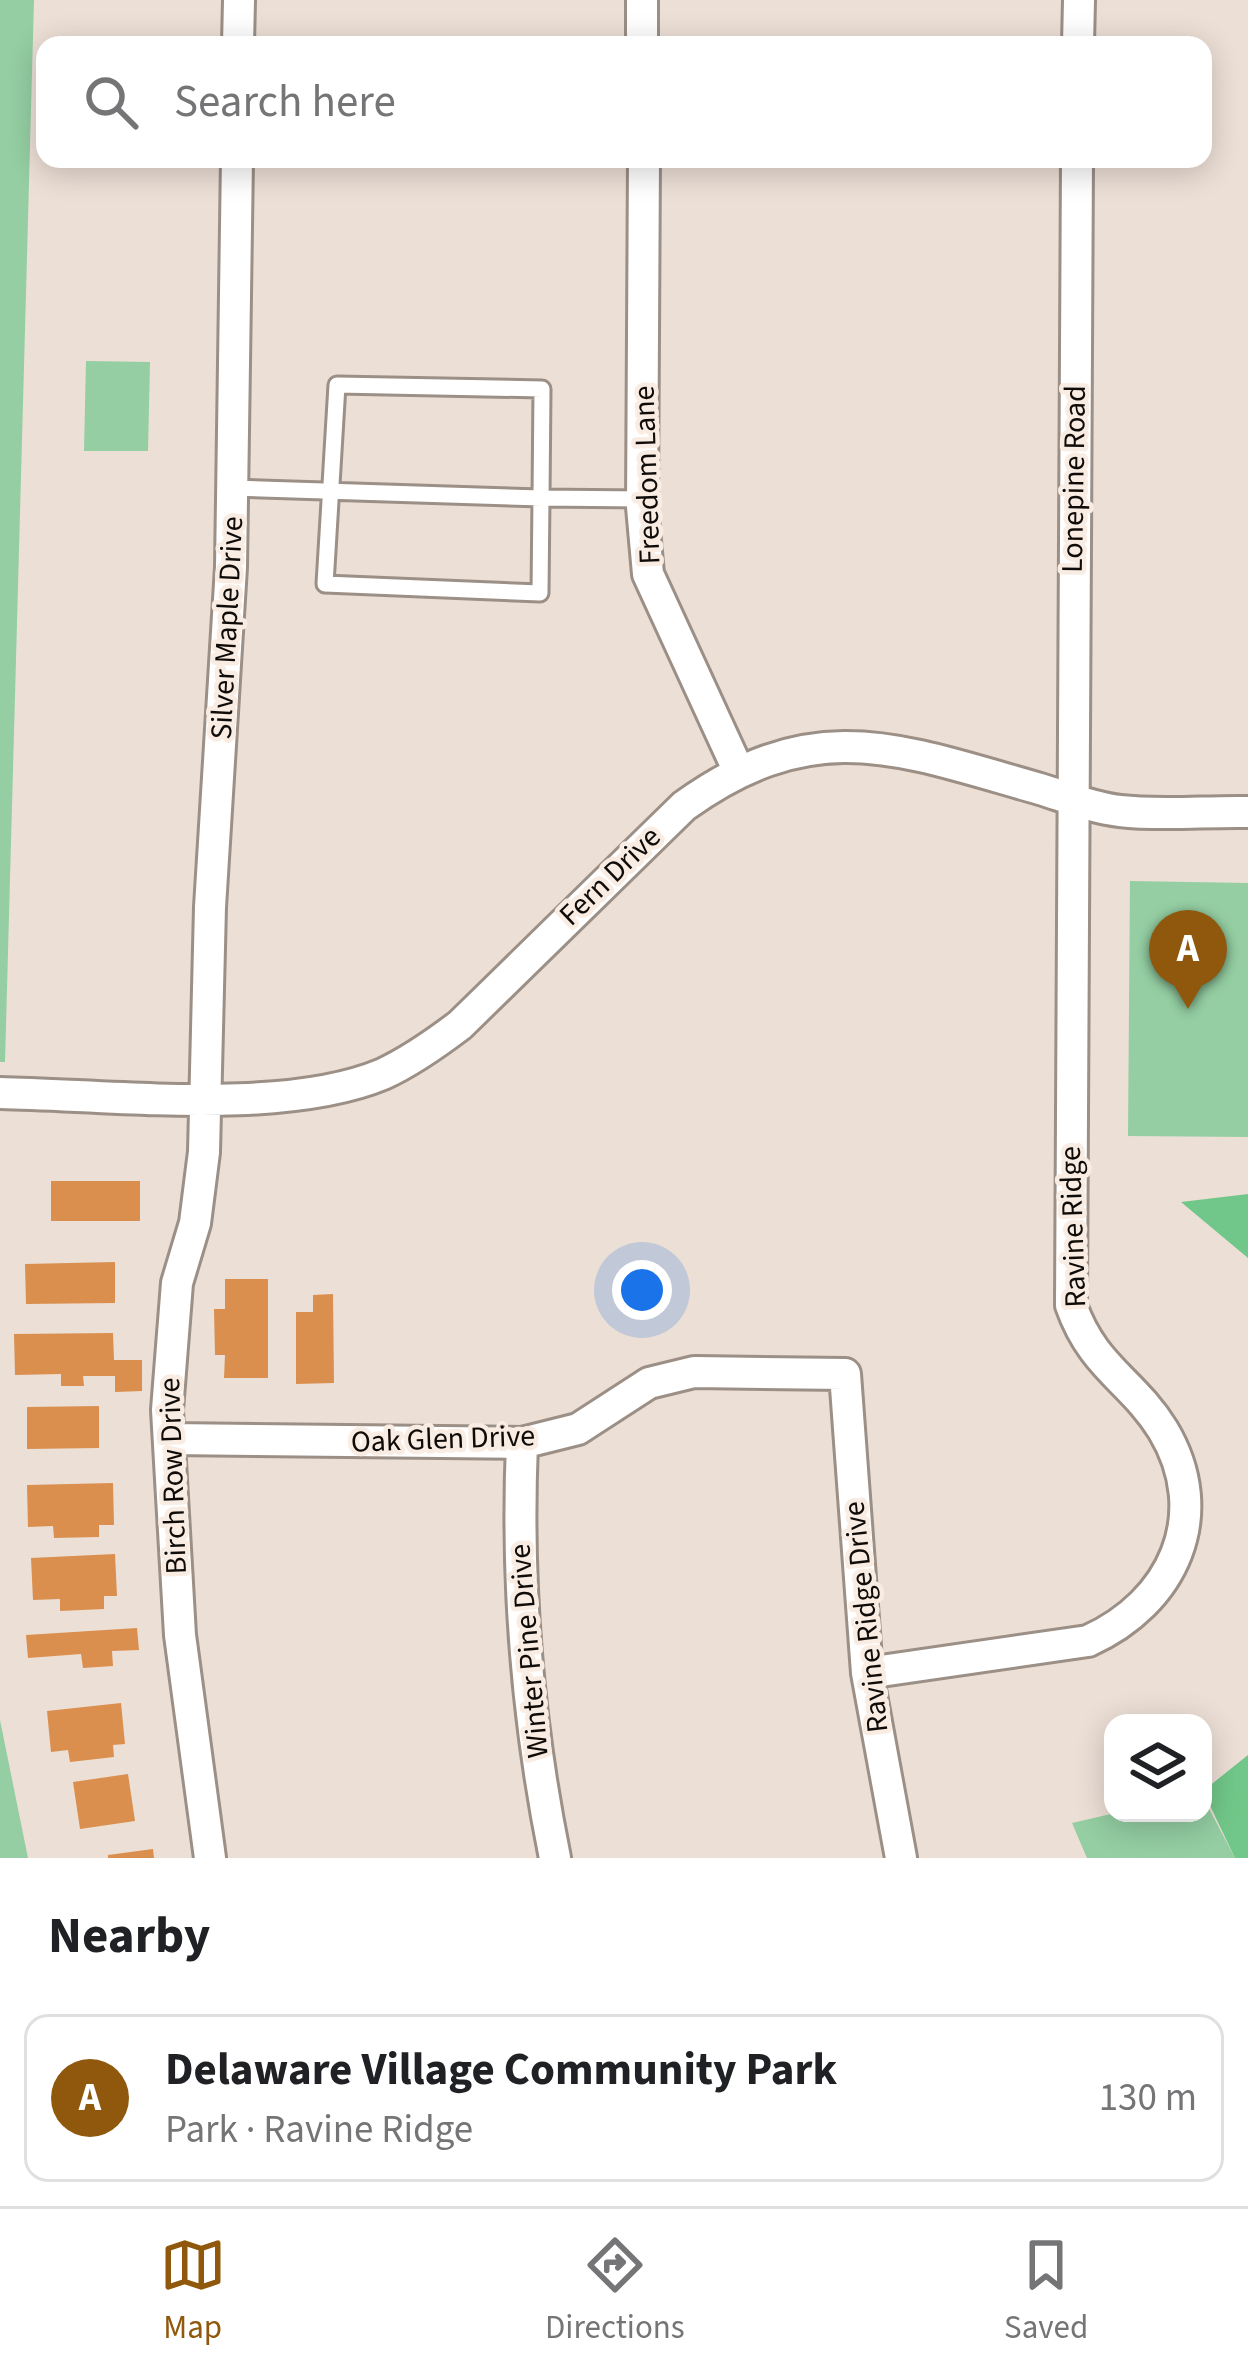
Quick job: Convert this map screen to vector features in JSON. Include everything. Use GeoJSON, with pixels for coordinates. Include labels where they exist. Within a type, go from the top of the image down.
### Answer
{"type":"FeatureCollection","features":[{"type":"Feature","properties":{"kind":"street"},"geometry":{"type":"LineString","coordinates":[[238,36],[239,0]]}},
{"type":"Feature","properties":{"kind":"street"},"geometry":{"type":"LineString","coordinates":[[642,0],[642,36]]}},
{"type":"Feature","properties":{"kind":"street"},"geometry":{"type":"LineString","coordinates":[[1078,36],[1079,0]]}},
{"type":"Feature","properties":{"kind":"street","name":"Silver Maple Drive"},"geometry":{"type":"LineString","coordinates":[[205,1096],[232,488],[237,168]]}},
{"type":"Feature","properties":{"kind":"street","name":"Freedom Lane"},"geometry":{"type":"LineString","coordinates":[[644,168],[643,499],[648,574],[740,772]]}},
{"type":"Feature","properties":{"kind":"street","name":"Lonepine Road"},"geometry":{"type":"LineString","coordinates":[[1071,798],[1077,168]]}},
{"type":"Feature","properties":{"kind":"street","name":"Fern Drive"},"geometry":{"type":"LineString","coordinates":[[0,1093],[294,1096],[379,1076],[423,1054],[460,1025],[684,806],[740,772],[806,748],[853,743],[1118,812],[1248,812]]}},
{"type":"Feature","properties":{"kind":"street","name":"Ravine Ridge"},"geometry":{"type":"LineString","coordinates":[[867,1673],[1072,1644],[1119,1627],[1144,1608],[1160,1585],[1175,1557],[1184,1522],[1186,1492],[1161,1427],[1098,1361],[1071,1305],[1071,798]]}},
{"type":"Feature","properties":{"kind":"street","name":"Birch Row Drive"},"geometry":{"type":"LineString","coordinates":[[205,1096],[195,1223],[170,1332],[169,1439],[180,1635],[210,1858]]}},
{"type":"Feature","properties":{"kind":"street","name":"Oak Glen Drive"},"geometry":{"type":"LineString","coordinates":[[169,1439],[523,1442],[578,1429],[649,1383],[694,1372],[845,1374]]}},
{"type":"Feature","properties":{"kind":"street","name":"Ravine Ridge Drive"},"geometry":{"type":"LineString","coordinates":[[845,1374],[867,1673],[902,1858]]}},
{"type":"Feature","properties":{"kind":"street","name":"Winter Pine Drive"},"geometry":{"type":"LineString","coordinates":[[523,1442],[517,1562],[532,1721],[555,1858]]}},
{"type":"Feature","properties":{"kind":"lane"},"geometry":{"type":"LineString","coordinates":[[337,385],[542,389],[542,498],[540,593],[325,584],[326,495],[337,385]]}},
{"type":"Feature","properties":{"kind":"lane"},"geometry":{"type":"LineString","coordinates":[[232,488],[326,495],[643,499]]}},
{"type":"Feature","properties":{"kind":"green space"},"geometry":{"type":"Polygon","coordinates":[[[0,0],[34,0],[5,1062],[0,1062],[0,0]]]}},
{"type":"Feature","properties":{"kind":"green space"},"geometry":{"type":"Polygon","coordinates":[[[86,361],[150,362],[148,451],[84,451],[86,361]]]}},
{"type":"Feature","properties":{"kind":"green space"},"geometry":{"type":"Polygon","coordinates":[[[1130,881],[1248,883],[1248,1137],[1128,1136],[1130,881]]]}},
{"type":"Feature","properties":{"kind":"green space"},"geometry":{"type":"Polygon","coordinates":[[[1248,1194],[1248,1258],[1181,1202],[1248,1194]]]}},
{"type":"Feature","properties":{"kind":"green space"},"geometry":{"type":"Polygon","coordinates":[[[0,1720],[28,1858],[0,1858],[0,1720]]]}},
{"type":"Feature","properties":{"kind":"green space"},"geometry":{"type":"Polygon","coordinates":[[[1248,1755],[1248,1858],[1235,1858],[1212,1810],[1212,1784],[1248,1755]]]}},
{"type":"Feature","properties":{"kind":"green space"},"geometry":{"type":"Polygon","coordinates":[[[1212,1814],[1235,1858],[1087,1858],[1072,1823],[1104,1816],[1104,1822],[1212,1822],[1212,1814]]]}},
{"type":"Feature","properties":{"kind":"building"},"geometry":{"type":"Polygon","coordinates":[[[51,1181],[140,1181],[140,1221],[51,1221],[51,1181]]]}},
{"type":"Feature","properties":{"kind":"building"},"geometry":{"type":"Polygon","coordinates":[[[115,1262],[115,1303],[26,1304],[25,1264],[115,1262]]]}},
{"type":"Feature","properties":{"kind":"building"},"geometry":{"type":"Polygon","coordinates":[[[225,1279],[268,1279],[268,1378],[224,1378],[225,1355],[215,1355],[214,1309],[225,1309],[225,1279]]]}},
{"type":"Feature","properties":{"kind":"building"},"geometry":{"type":"Polygon","coordinates":[[[333,1294],[334,1383],[296,1384],[296,1312],[313,1312],[313,1295],[333,1294]]]}},
{"type":"Feature","properties":{"kind":"building"},"geometry":{"type":"Polygon","coordinates":[[[113,1333],[114,1360],[142,1360],[142,1391],[115,1392],[115,1376],[83,1376],[84,1386],[61,1386],[61,1374],[15,1375],[14,1334],[113,1333]]]}},
{"type":"Feature","properties":{"kind":"building"},"geometry":{"type":"Polygon","coordinates":[[[99,1406],[99,1448],[27,1449],[27,1407],[99,1406]]]}},
{"type":"Feature","properties":{"kind":"building"},"geometry":{"type":"Polygon","coordinates":[[[113,1483],[114,1525],[99,1525],[99,1537],[54,1538],[53,1526],[28,1527],[27,1485],[113,1483]]]}},
{"type":"Feature","properties":{"kind":"building"},"geometry":{"type":"Polygon","coordinates":[[[115,1554],[117,1596],[104,1596],[104,1609],[60,1611],[60,1599],[33,1600],[31,1558],[115,1554]]]}},
{"type":"Feature","properties":{"kind":"building"},"geometry":{"type":"Polygon","coordinates":[[[137,1628],[139,1650],[112,1651],[113,1666],[83,1668],[81,1654],[28,1658],[26,1635],[137,1628]]]}},
{"type":"Feature","properties":{"kind":"building"},"geometry":{"type":"Polygon","coordinates":[[[121,1703],[125,1744],[113,1745],[114,1757],[70,1762],[68,1750],[51,1752],[47,1711],[121,1703]]]}},
{"type":"Feature","properties":{"kind":"building"},"geometry":{"type":"Polygon","coordinates":[[[128,1774],[135,1821],[80,1829],[73,1782],[128,1774]]]}},
{"type":"Feature","properties":{"kind":"building"},"geometry":{"type":"Polygon","coordinates":[[[153,1849],[154,1858],[108,1858],[108,1855],[153,1849]]]}},
{"type":"Feature","properties":{"kind":"place","name":"Delaware Village Community Park"},"geometry":{"type":"Point","coordinates":[1188,1009]}}]}
